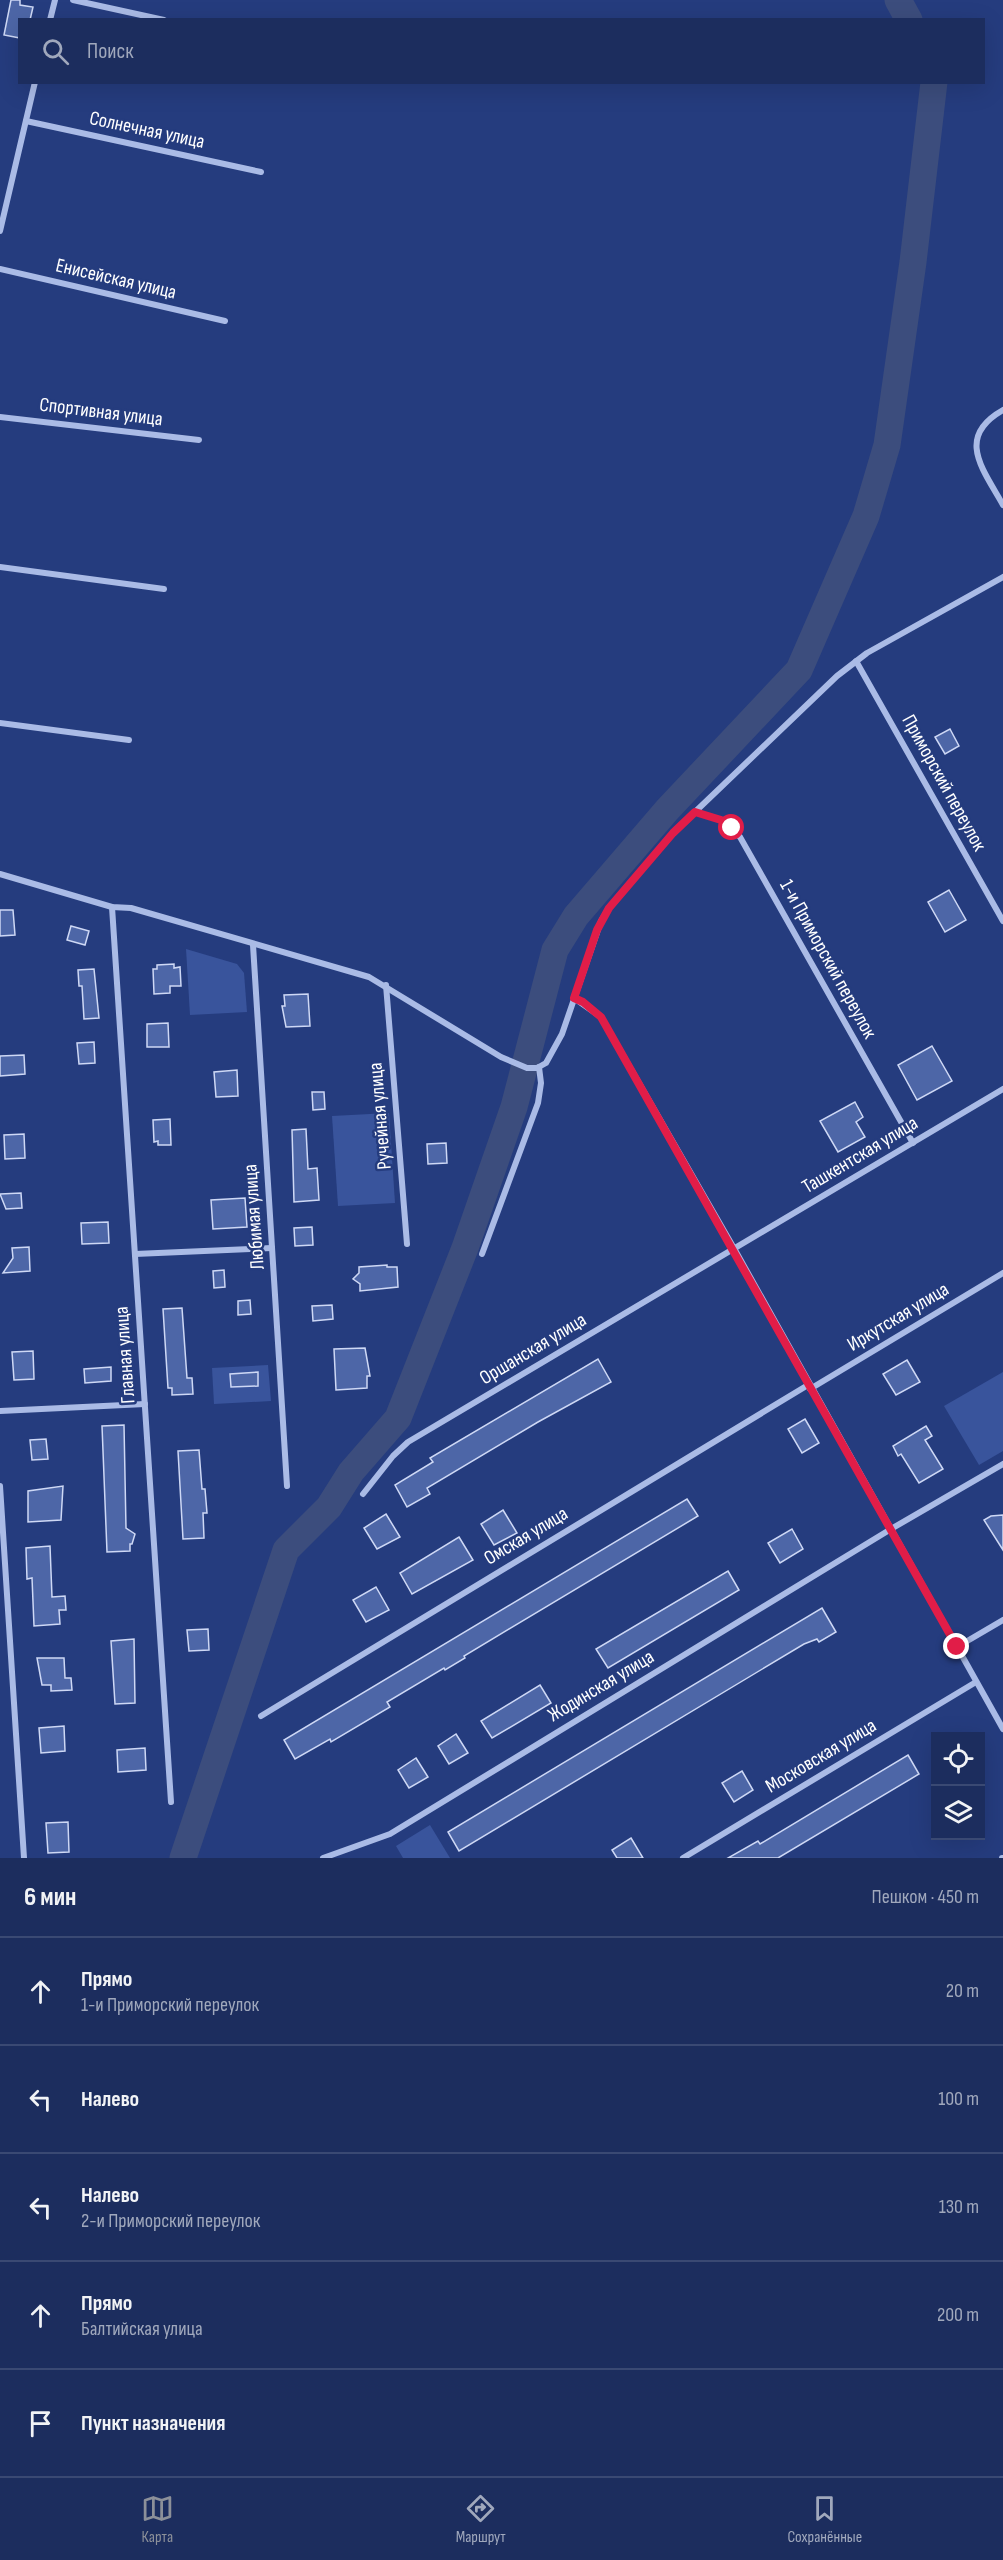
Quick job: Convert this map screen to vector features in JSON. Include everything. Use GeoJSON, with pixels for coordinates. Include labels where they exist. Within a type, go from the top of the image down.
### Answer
{"type":"FeatureCollection","features":[{"type":"Feature","properties":{"kind":"street"},"geometry":{"type":"LineString","coordinates":[[50,18],[55,0]]}},
{"type":"Feature","properties":{"kind":"street"},"geometry":{"type":"LineString","coordinates":[[73,0],[155,18]]}},
{"type":"Feature","properties":{"kind":"street"},"geometry":{"type":"LineString","coordinates":[[0,231],[35,84]]}},
{"type":"Feature","properties":{"kind":"street","name":"Солнечная улица"},"geometry":{"type":"LineString","coordinates":[[26,121],[261,172]]}},
{"type":"Feature","properties":{"kind":"street","name":"Енисейская улица"},"geometry":{"type":"LineString","coordinates":[[0,269],[225,321]]}},
{"type":"Feature","properties":{"kind":"street"},"geometry":{"type":"LineString","coordinates":[[1003,410],[978,430],[975,447],[981,467],[1003,505]]}},
{"type":"Feature","properties":{"kind":"street","name":"Спортивная улица"},"geometry":{"type":"LineString","coordinates":[[0,417],[199,440]]}},
{"type":"Feature","properties":{"kind":"street"},"geometry":{"type":"LineString","coordinates":[[0,567],[164,589]]}},
{"type":"Feature","properties":{"kind":"street"},"geometry":{"type":"LineString","coordinates":[[0,874],[112,907],[131,908],[253,945],[342,967],[386,985],[516,1064],[527,1068],[539,1067],[546,1063],[554,1053],[597,930],[609,908],[673,833],[837,676],[891,639],[1003,577]]}},
{"type":"Feature","properties":{"kind":"street","name":"Приморский переулок"},"geometry":{"type":"LineString","coordinates":[[856,662],[1003,921]]}},
{"type":"Feature","properties":{"kind":"street"},"geometry":{"type":"LineString","coordinates":[[0,723],[129,741]]}},
{"type":"Feature","properties":{"kind":"street","name":"1-и Приморский переулок"},"geometry":{"type":"LineString","coordinates":[[695,812],[721,820],[740,837],[913,1143]]}},
{"type":"Feature","properties":{"kind":"street","name":"Главная улица"},"geometry":{"type":"LineString","coordinates":[[112,907],[171,1802]]}},
{"type":"Feature","properties":{"kind":"street","name":"Любимая улица"},"geometry":{"type":"LineString","coordinates":[[253,945],[287,1486]]}},
{"type":"Feature","properties":{"kind":"street","name":"Ручейная улица"},"geometry":{"type":"LineString","coordinates":[[386,985],[407,1244]]}},
{"type":"Feature","properties":{"kind":"street"},"geometry":{"type":"LineString","coordinates":[[574,998],[583,1002],[601,1017],[735,1250],[809,1387],[1003,1729]]}},
{"type":"Feature","properties":{"kind":"street"},"geometry":{"type":"LineString","coordinates":[[482,1254],[538,1103],[541,1083],[539,1067]]}},
{"type":"Feature","properties":{"kind":"street","name":"Ташкентская улица"},"geometry":{"type":"LineString","coordinates":[[735,1250],[1003,1089]]}},
{"type":"Feature","properties":{"kind":"street"},"geometry":{"type":"LineString","coordinates":[[135,1254],[272,1248]]}},
{"type":"Feature","properties":{"kind":"street","name":"Оршанская улица"},"geometry":{"type":"LineString","coordinates":[[363,1494],[393,1456],[408,1442],[735,1250]]}},
{"type":"Feature","properties":{"kind":"street","name":"Иркутская улица"},"geometry":{"type":"LineString","coordinates":[[809,1387],[1003,1273]]}},
{"type":"Feature","properties":{"kind":"street","name":"Омская улица"},"geometry":{"type":"LineString","coordinates":[[261,1716],[809,1387]]}},
{"type":"Feature","properties":{"kind":"street"},"geometry":{"type":"LineString","coordinates":[[0,1411],[145,1404]]}},
{"type":"Feature","properties":{"kind":"street","name":"Жодинская улица"},"geometry":{"type":"LineString","coordinates":[[323,1858],[390,1834],[891,1529],[1003,1464]]}},
{"type":"Feature","properties":{"kind":"street"},"geometry":{"type":"LineString","coordinates":[[0,1486],[24,1858]]}},
{"type":"Feature","properties":{"kind":"street"},"geometry":{"type":"LineString","coordinates":[[957,1647],[1003,1620]]}},
{"type":"Feature","properties":{"kind":"street","name":"Московская улица"},"geometry":{"type":"LineString","coordinates":[[683,1858],[976,1682]]}},
{"type":"Feature","properties":{"kind":"shaded area"},"geometry":{"type":"Polygon","coordinates":[[[186,949],[237,964],[244,973],[247,1012],[190,1015],[186,949]]]}},
{"type":"Feature","properties":{"kind":"shaded area"},"geometry":{"type":"Polygon","coordinates":[[[389,1113],[395,1203],[338,1206],[332,1116],[389,1113]]]}},
{"type":"Feature","properties":{"kind":"shaded area"},"geometry":{"type":"Polygon","coordinates":[[[268,1365],[271,1401],[214,1404],[212,1368],[268,1365]]]}},
{"type":"Feature","properties":{"kind":"shaded area"},"geometry":{"type":"Polygon","coordinates":[[[1003,1372],[1003,1451],[979,1465],[944,1406],[1003,1372]]]}},
{"type":"Feature","properties":{"kind":"shaded area"},"geometry":{"type":"Polygon","coordinates":[[[430,1825],[450,1858],[403,1858],[396,1846],[430,1825]]]}},
{"type":"Feature","properties":{"kind":"building"},"geometry":{"type":"Polygon","coordinates":[[[11,0],[20,0],[20,5],[33,7],[30,18],[18,18],[18,38],[4,35],[11,0]]]}},
{"type":"Feature","properties":{"kind":"building"},"geometry":{"type":"Polygon","coordinates":[[[950,729],[959,746],[945,754],[935,737],[950,729]]]}},
{"type":"Feature","properties":{"kind":"building"},"geometry":{"type":"Polygon","coordinates":[[[949,890],[966,920],[945,932],[928,902],[949,890]]]}},
{"type":"Feature","properties":{"kind":"building"},"geometry":{"type":"Polygon","coordinates":[[[0,910],[13,910],[15,935],[0,936],[0,910]]]}},
{"type":"Feature","properties":{"kind":"building"},"geometry":{"type":"Polygon","coordinates":[[[71,926],[89,931],[85,945],[67,940],[71,926]]]}},
{"type":"Feature","properties":{"kind":"building"},"geometry":{"type":"Polygon","coordinates":[[[174,964],[174,968],[180,967],[181,986],[170,986],[170,993],[154,994],[153,969],[157,969],[157,965],[174,964]]]}},
{"type":"Feature","properties":{"kind":"building"},"geometry":{"type":"Polygon","coordinates":[[[94,969],[99,1018],[84,1019],[82,986],[79,986],[78,970],[94,969]]]}},
{"type":"Feature","properties":{"kind":"building"},"geometry":{"type":"Polygon","coordinates":[[[308,994],[310,1026],[286,1027],[282,1006],[285,1006],[284,995],[308,994]]]}},
{"type":"Feature","properties":{"kind":"building"},"geometry":{"type":"Polygon","coordinates":[[[168,1023],[169,1047],[147,1047],[147,1024],[168,1023]]]}},
{"type":"Feature","properties":{"kind":"building"},"geometry":{"type":"Polygon","coordinates":[[[94,1042],[95,1063],[79,1064],[77,1043],[94,1042]]]}},
{"type":"Feature","properties":{"kind":"building"},"geometry":{"type":"Polygon","coordinates":[[[932,1046],[952,1081],[917,1100],[898,1065],[932,1046]]]}},
{"type":"Feature","properties":{"kind":"building"},"geometry":{"type":"Polygon","coordinates":[[[24,1055],[25,1074],[0,1076],[0,1056],[24,1055]]]}},
{"type":"Feature","properties":{"kind":"building"},"geometry":{"type":"Polygon","coordinates":[[[237,1070],[238,1096],[216,1097],[214,1072],[237,1070]]]}},
{"type":"Feature","properties":{"kind":"building"},"geometry":{"type":"Polygon","coordinates":[[[312,1092],[324,1092],[325,1109],[313,1110],[312,1092]]]}},
{"type":"Feature","properties":{"kind":"building"},"geometry":{"type":"Polygon","coordinates":[[[855,1102],[863,1117],[856,1122],[865,1137],[838,1152],[820,1121],[855,1102]]]}},
{"type":"Feature","properties":{"kind":"building"},"geometry":{"type":"Polygon","coordinates":[[[170,1119],[171,1145],[158,1145],[158,1141],[154,1142],[153,1120],[170,1119]]]}},
{"type":"Feature","properties":{"kind":"building"},"geometry":{"type":"Polygon","coordinates":[[[306,1129],[308,1169],[317,1168],[319,1200],[294,1202],[292,1130],[306,1129]]]}},
{"type":"Feature","properties":{"kind":"building"},"geometry":{"type":"Polygon","coordinates":[[[24,1134],[25,1158],[5,1159],[4,1135],[24,1134]]]}},
{"type":"Feature","properties":{"kind":"building"},"geometry":{"type":"Polygon","coordinates":[[[446,1143],[447,1163],[428,1164],[427,1144],[446,1143]]]}},
{"type":"Feature","properties":{"kind":"building"},"geometry":{"type":"Polygon","coordinates":[[[21,1193],[22,1208],[6,1209],[0,1194],[21,1193]]]}},
{"type":"Feature","properties":{"kind":"building"},"geometry":{"type":"Polygon","coordinates":[[[245,1198],[247,1227],[213,1229],[211,1200],[245,1198]]]}},
{"type":"Feature","properties":{"kind":"building"},"geometry":{"type":"Polygon","coordinates":[[[108,1222],[109,1243],[82,1244],[81,1223],[108,1222]]]}},
{"type":"Feature","properties":{"kind":"building"},"geometry":{"type":"Polygon","coordinates":[[[312,1227],[313,1245],[295,1246],[294,1228],[312,1227]]]}},
{"type":"Feature","properties":{"kind":"building"},"geometry":{"type":"Polygon","coordinates":[[[29,1247],[30,1271],[3,1273],[13,1258],[12,1248],[29,1247]]]}},
{"type":"Feature","properties":{"kind":"building"},"geometry":{"type":"Polygon","coordinates":[[[387,1265],[387,1267],[397,1267],[398,1287],[360,1291],[360,1284],[353,1279],[359,1273],[359,1267],[387,1265]]]}},
{"type":"Feature","properties":{"kind":"building"},"geometry":{"type":"Polygon","coordinates":[[[224,1270],[225,1287],[214,1288],[213,1271],[224,1270]]]}},
{"type":"Feature","properties":{"kind":"building"},"geometry":{"type":"Polygon","coordinates":[[[250,1300],[251,1314],[238,1315],[238,1301],[250,1300]]]}},
{"type":"Feature","properties":{"kind":"building"},"geometry":{"type":"Polygon","coordinates":[[[332,1305],[333,1319],[313,1321],[312,1306],[332,1305]]]}},
{"type":"Feature","properties":{"kind":"building"},"geometry":{"type":"Polygon","coordinates":[[[182,1308],[187,1378],[192,1378],[193,1394],[172,1395],[172,1388],[168,1388],[163,1309],[182,1308]]]}},
{"type":"Feature","properties":{"kind":"building"},"geometry":{"type":"Polygon","coordinates":[[[365,1348],[370,1376],[367,1376],[367,1388],[336,1390],[334,1349],[365,1348]]]}},
{"type":"Feature","properties":{"kind":"building"},"geometry":{"type":"Polygon","coordinates":[[[33,1351],[34,1379],[14,1380],[12,1352],[33,1351]]]}},
{"type":"Feature","properties":{"kind":"building"},"geometry":{"type":"Polygon","coordinates":[[[598,1359],[611,1382],[427,1488],[430,1494],[407,1507],[395,1485],[433,1462],[430,1458],[598,1359]]]}},
{"type":"Feature","properties":{"kind":"building"},"geometry":{"type":"Polygon","coordinates":[[[907,1360],[920,1382],[896,1395],[883,1374],[907,1360]]]}},
{"type":"Feature","properties":{"kind":"building"},"geometry":{"type":"Polygon","coordinates":[[[111,1367],[111,1381],[85,1383],[84,1369],[111,1367]]]}},
{"type":"Feature","properties":{"kind":"building"},"geometry":{"type":"Polygon","coordinates":[[[258,1372],[258,1386],[231,1387],[230,1374],[258,1372]]]}},
{"type":"Feature","properties":{"kind":"building"},"geometry":{"type":"Polygon","coordinates":[[[805,1419],[819,1443],[802,1453],[788,1429],[805,1419]]]}},
{"type":"Feature","properties":{"kind":"building"},"geometry":{"type":"Polygon","coordinates":[[[124,1425],[126,1528],[135,1534],[130,1544],[130,1551],[107,1552],[102,1426],[124,1425]]]}},
{"type":"Feature","properties":{"kind":"building"},"geometry":{"type":"Polygon","coordinates":[[[926,1426],[932,1436],[925,1440],[943,1469],[919,1483],[901,1454],[898,1456],[893,1446],[926,1426]]]}},
{"type":"Feature","properties":{"kind":"building"},"geometry":{"type":"Polygon","coordinates":[[[46,1439],[48,1459],[32,1460],[30,1440],[46,1439]]]}},
{"type":"Feature","properties":{"kind":"building"},"geometry":{"type":"Polygon","coordinates":[[[199,1450],[202,1489],[205,1489],[207,1513],[203,1513],[204,1538],[183,1539],[178,1451],[199,1450]]]}},
{"type":"Feature","properties":{"kind":"building"},"geometry":{"type":"Polygon","coordinates":[[[63,1486],[61,1520],[28,1522],[28,1491],[63,1486]]]}},
{"type":"Feature","properties":{"kind":"building"},"geometry":{"type":"Polygon","coordinates":[[[687,1499],[698,1516],[464,1656],[465,1658],[445,1670],[444,1668],[387,1702],[390,1707],[331,1742],[330,1739],[295,1759],[284,1740],[687,1499]]]}},
{"type":"Feature","properties":{"kind":"building"},"geometry":{"type":"Polygon","coordinates":[[[503,1510],[517,1533],[494,1545],[481,1524],[503,1510]]]}},
{"type":"Feature","properties":{"kind":"building"},"geometry":{"type":"Polygon","coordinates":[[[386,1514],[400,1537],[377,1549],[364,1528],[386,1514]]]}},
{"type":"Feature","properties":{"kind":"building"},"geometry":{"type":"Polygon","coordinates":[[[1003,1515],[1003,1550],[984,1520],[991,1516],[1003,1515]]]}},
{"type":"Feature","properties":{"kind":"building"},"geometry":{"type":"Polygon","coordinates":[[[792,1529],[803,1549],[780,1563],[768,1543],[792,1529]]]}},
{"type":"Feature","properties":{"kind":"building"},"geometry":{"type":"Polygon","coordinates":[[[459,1537],[473,1560],[412,1594],[400,1573],[459,1537]]]}},
{"type":"Feature","properties":{"kind":"building"},"geometry":{"type":"Polygon","coordinates":[[[50,1546],[52,1597],[65,1596],[66,1610],[59,1610],[60,1624],[34,1626],[32,1578],[27,1579],[26,1548],[50,1546]]]}},
{"type":"Feature","properties":{"kind":"building"},"geometry":{"type":"Polygon","coordinates":[[[728,1571],[739,1590],[608,1668],[596,1649],[728,1571]]]}},
{"type":"Feature","properties":{"kind":"building"},"geometry":{"type":"Polygon","coordinates":[[[376,1587],[389,1610],[366,1622],[353,1600],[376,1587]]]}},
{"type":"Feature","properties":{"kind":"building"},"geometry":{"type":"Polygon","coordinates":[[[822,1608],[836,1632],[819,1642],[817,1639],[804,1644],[459,1851],[448,1832],[822,1608]]]}},
{"type":"Feature","properties":{"kind":"building"},"geometry":{"type":"Polygon","coordinates":[[[208,1629],[209,1650],[189,1651],[187,1630],[208,1629]]]}},
{"type":"Feature","properties":{"kind":"building"},"geometry":{"type":"Polygon","coordinates":[[[134,1639],[135,1703],[115,1704],[111,1641],[134,1639]]]}},
{"type":"Feature","properties":{"kind":"building"},"geometry":{"type":"Polygon","coordinates":[[[37,1658],[64,1658],[65,1678],[71,1678],[72,1690],[51,1691],[51,1685],[42,1685],[37,1658]]]}},
{"type":"Feature","properties":{"kind":"building"},"geometry":{"type":"Polygon","coordinates":[[[540,1685],[551,1703],[492,1738],[481,1721],[540,1685]]]}},
{"type":"Feature","properties":{"kind":"building"},"geometry":{"type":"Polygon","coordinates":[[[64,1726],[65,1751],[41,1753],[39,1728],[64,1726]]]}},
{"type":"Feature","properties":{"kind":"building"},"geometry":{"type":"Polygon","coordinates":[[[456,1734],[468,1753],[449,1764],[438,1746],[456,1734]]]}},
{"type":"Feature","properties":{"kind":"building"},"geometry":{"type":"Polygon","coordinates":[[[145,1748],[146,1770],[118,1772],[117,1750],[145,1748]]]}},
{"type":"Feature","properties":{"kind":"building"},"geometry":{"type":"Polygon","coordinates":[[[908,1755],[919,1774],[778,1858],[728,1858],[758,1841],[760,1844],[908,1755]]]}},
{"type":"Feature","properties":{"kind":"building"},"geometry":{"type":"Polygon","coordinates":[[[416,1758],[428,1777],[409,1788],[398,1770],[416,1758]]]}},
{"type":"Feature","properties":{"kind":"building"},"geometry":{"type":"Polygon","coordinates":[[[742,1771],[753,1790],[734,1802],[722,1783],[742,1771]]]}},
{"type":"Feature","properties":{"kind":"building"},"geometry":{"type":"Polygon","coordinates":[[[68,1822],[69,1852],[48,1853],[46,1823],[68,1822]]]}},
{"type":"Feature","properties":{"kind":"building"},"geometry":{"type":"Polygon","coordinates":[[[631,1838],[643,1858],[617,1858],[612,1850],[631,1838]]]}},
{"type":"Feature","properties":{"kind":"waterway"},"geometry":{"type":"LineString","coordinates":[[898,0],[908,18]]}},
{"type":"Feature","properties":{"kind":"waterway"},"geometry":{"type":"LineString","coordinates":[[183,1858],[286,1550],[329,1507],[351,1472],[398,1418],[465,1248],[514,1107],[555,950],[576,916],[667,810],[799,670],[866,516],[887,445],[913,262],[934,84]]}},
{"type":"Feature","properties":{"kind":"route"},"geometry":{"type":"LineString","coordinates":[[732,828],[721,820],[695,812],[673,833],[609,908],[601,921],[574,998],[583,1002],[601,1017],[735,1250],[810,1389],[957,1647]]}}]}
